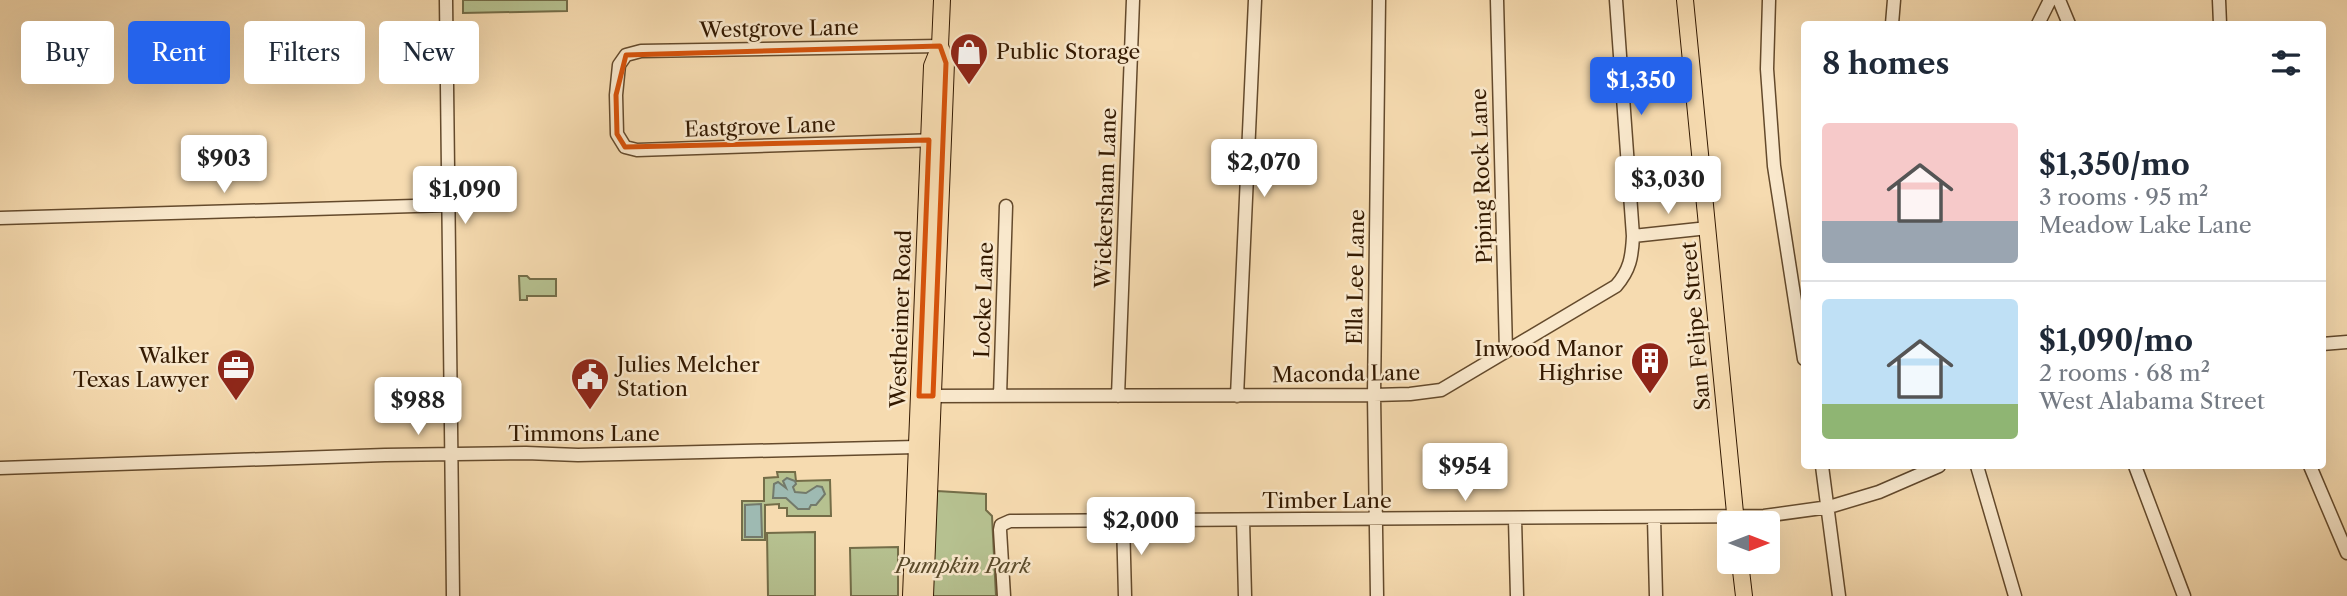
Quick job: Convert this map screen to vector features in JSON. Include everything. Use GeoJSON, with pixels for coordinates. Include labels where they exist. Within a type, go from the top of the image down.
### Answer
{"type":"FeatureCollection","features":[{"type":"Feature","properties":{"kind":"main road","name":"Westheimer Road"},"geometry":{"type":"LineString","coordinates":[[911,596],[930,474],[926,396],[936,140],[946,63],[940,46],[942,0]]}},
{"type":"Feature","properties":{"kind":"main road","name":"San Felipe Street"},"geometry":{"type":"LineString","coordinates":[[1685,0],[1734,511]]}},
{"type":"Feature","properties":{"kind":"main road","name":"Westheimer Road"},"geometry":{"type":"LineString","coordinates":[[925,596],[916,447],[926,396]]}},
{"type":"Feature","properties":{"kind":"main road"},"geometry":{"type":"LineString","coordinates":[[916,447],[930,474]]}},
{"type":"Feature","properties":{"kind":"main road"},"geometry":{"type":"LineString","coordinates":[[1741,574],[1744,596]]}},
{"type":"Feature","properties":{"kind":"street"},"geometry":{"type":"LineString","coordinates":[[446,0],[453,596]]}},
{"type":"Feature","properties":{"kind":"street","name":"Wickersham Lane"},"geometry":{"type":"LineString","coordinates":[[1118,397],[1133,0]]}},
{"type":"Feature","properties":{"kind":"street"},"geometry":{"type":"LineString","coordinates":[[1237,396],[1255,0]]}},
{"type":"Feature","properties":{"kind":"street","name":"Ella Lee Lane"},"geometry":{"type":"LineString","coordinates":[[1377,596],[1374,395],[1379,0]]}},
{"type":"Feature","properties":{"kind":"street","name":"Piping Rock Lane"},"geometry":{"type":"LineString","coordinates":[[1497,0],[1506,351]]}},
{"type":"Feature","properties":{"kind":"street","name":"Maconda Lane"},"geometry":{"type":"LineString","coordinates":[[926,396],[1374,395],[1441,390],[1616,286],[1627,274],[1632,258],[1633,236],[1616,0]]}},
{"type":"Feature","properties":{"kind":"street"},"geometry":{"type":"LineString","coordinates":[[1769,0],[1767,69],[1774,166],[1801,340]]}},
{"type":"Feature","properties":{"kind":"street"},"geometry":{"type":"LineString","coordinates":[[1892,21],[1894,0]]}},
{"type":"Feature","properties":{"kind":"street"},"geometry":{"type":"LineString","coordinates":[[2040,21],[2050,0]]}},
{"type":"Feature","properties":{"kind":"street"},"geometry":{"type":"LineString","coordinates":[[2059,0],[2068,21]]}},
{"type":"Feature","properties":{"kind":"street"},"geometry":{"type":"LineString","coordinates":[[2219,0],[2220,21]]}},
{"type":"Feature","properties":{"kind":"street","name":"Westgrove Lane"},"geometry":{"type":"LineString","coordinates":[[617,103],[619,65],[626,55],[641,51],[940,46]]}},
{"type":"Feature","properties":{"kind":"street","name":"Eastgrove Lane"},"geometry":{"type":"LineString","coordinates":[[617,103],[617,134],[625,146],[637,150],[936,140]]}},
{"type":"Feature","properties":{"kind":"street"},"geometry":{"type":"LineString","coordinates":[[0,218],[448,205]]}},
{"type":"Feature","properties":{"kind":"street","name":"Locke Lane"},"geometry":{"type":"LineString","coordinates":[[1000,396],[1006,205]]}},
{"type":"Feature","properties":{"kind":"street"},"geometry":{"type":"LineString","coordinates":[[1633,236],[1708,229]]}},
{"type":"Feature","properties":{"kind":"street"},"geometry":{"type":"LineString","coordinates":[[2326,344],[2347,342]]}},
{"type":"Feature","properties":{"kind":"street","name":"Timmons Lane"},"geometry":{"type":"LineString","coordinates":[[0,468],[452,453],[578,455],[916,447]]}},
{"type":"Feature","properties":{"kind":"street"},"geometry":{"type":"LineString","coordinates":[[1823,469],[1839,596]]}},
{"type":"Feature","properties":{"kind":"street","name":"Timber Lane"},"geometry":{"type":"LineString","coordinates":[[1780,514],[1829,507],[1879,492],[1933,469]]}},
{"type":"Feature","properties":{"kind":"street"},"geometry":{"type":"LineString","coordinates":[[1978,469],[2015,596]]}},
{"type":"Feature","properties":{"kind":"street"},"geometry":{"type":"LineString","coordinates":[[2135,469],[2184,596]]}},
{"type":"Feature","properties":{"kind":"street"},"geometry":{"type":"LineString","coordinates":[[2311,469],[2347,553]]}},
{"type":"Feature","properties":{"kind":"street"},"geometry":{"type":"LineString","coordinates":[[1654,518],[1656,596]]}},
{"type":"Feature","properties":{"kind":"street"},"geometry":{"type":"LineString","coordinates":[[1516,519],[1517,596]]}},
{"type":"Feature","properties":{"kind":"street"},"geometry":{"type":"LineString","coordinates":[[1123,520],[1125,596]]}},
{"type":"Feature","properties":{"kind":"street"},"geometry":{"type":"LineString","coordinates":[[1243,520],[1245,596]]}},
{"type":"Feature","properties":{"kind":"street","name":"Timber Lane"},"geometry":{"type":"LineString","coordinates":[[1004,596],[1001,525],[1010,521],[1717,520]]}},
{"type":"Feature","properties":{"kind":"highlighted area"},"geometry":{"type":"Polygon","coordinates":[[[940,46],[946,63],[933,396],[919,396],[929,140],[625,147],[617,134],[616,95],[626,55],[940,46]]]}},
{"type":"Feature","properties":{"kind":"green space"},"geometry":{"type":"Polygon","coordinates":[[[463,0],[567,0],[567,11],[463,13],[463,0]]]}},
{"type":"Feature","properties":{"kind":"green space"},"geometry":{"type":"Polygon","coordinates":[[[519,276],[527,276],[530,279],[556,279],[556,296],[527,296],[527,300],[520,300],[519,276]]]}},
{"type":"Feature","properties":{"kind":"green space"},"geometry":{"type":"Polygon","coordinates":[[[777,472],[795,472],[796,481],[830,480],[831,516],[787,516],[787,508],[779,508],[779,504],[765,505],[765,540],[742,540],[742,501],[764,501],[764,478],[778,477],[777,472]]]}},
{"type":"Feature","properties":{"kind":"green space","name":"Pumpkin Park"},"geometry":{"type":"Polygon","coordinates":[[[937,491],[986,494],[986,510],[992,516],[996,596],[932,596],[937,491]]]}},
{"type":"Feature","properties":{"kind":"green space"},"geometry":{"type":"Polygon","coordinates":[[[815,532],[815,596],[768,596],[767,533],[815,532]]]}},
{"type":"Feature","properties":{"kind":"green space"},"geometry":{"type":"Polygon","coordinates":[[[898,547],[898,596],[851,596],[850,548],[898,547]]]}},
{"type":"Feature","properties":{"kind":"water"},"geometry":{"type":"Polygon","coordinates":[[[787,478],[795,481],[795,492],[806,493],[817,486],[822,487],[825,494],[809,509],[798,509],[786,498],[773,498],[774,484],[778,482],[786,488],[783,481],[787,478]]]}},
{"type":"Feature","properties":{"kind":"water"},"geometry":{"type":"Polygon","coordinates":[[[761,504],[762,537],[745,537],[745,505],[761,504]]]}},
{"type":"Feature","properties":{"kind":"place","name":"Public Storage"},"geometry":{"type":"Point","coordinates":[969,86]}},
{"type":"Feature","properties":{"kind":"place","name":"Inwood Manor Highrise"},"geometry":{"type":"Point","coordinates":[1650,395]}},
{"type":"Feature","properties":{"kind":"place","name":"Walker Texas Lawyer"},"geometry":{"type":"Point","coordinates":[236,402]}},
{"type":"Feature","properties":{"kind":"place","name":"Julies Melcher Station"},"geometry":{"type":"Point","coordinates":[590,411]}}]}
